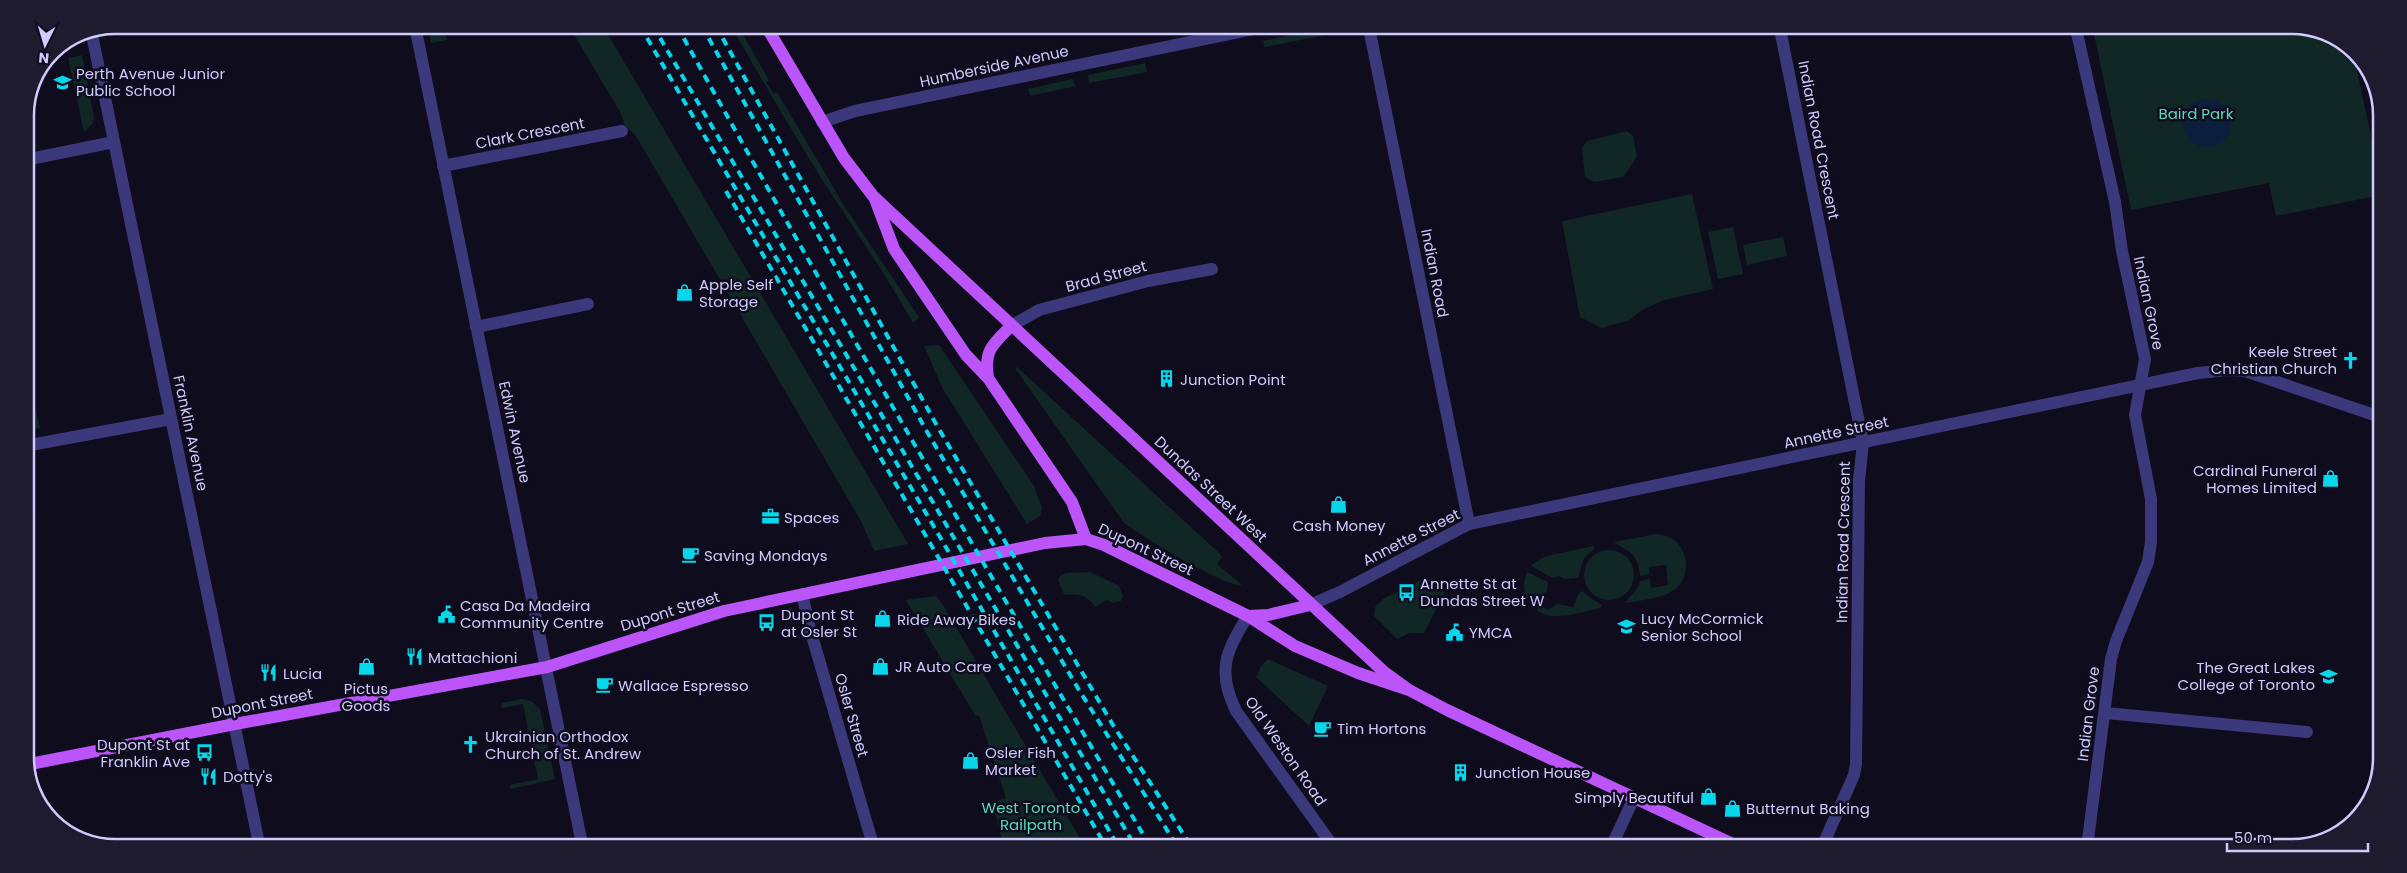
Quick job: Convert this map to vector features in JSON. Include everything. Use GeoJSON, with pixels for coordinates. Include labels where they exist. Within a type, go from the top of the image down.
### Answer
{"type":"FeatureCollection","features":[{"type":"Feature","properties":{"kind":"main road","name":"Dundas Street West"},"geometry":{"type":"LineString","coordinates":[[771,34],[844,158],[873,196],[1383,671],[1409,690],[1722,839]]}},
{"type":"Feature","properties":{"kind":"main road"},"geometry":{"type":"LineString","coordinates":[[873,196],[894,249],[966,355],[988,378],[1072,502],[1086,539]]}},
{"type":"Feature","properties":{"kind":"main road"},"geometry":{"type":"LineString","coordinates":[[988,378],[986,364],[988,350],[1011,326]]}},
{"type":"Feature","properties":{"kind":"main road","name":"Dupont Street"},"geometry":{"type":"LineString","coordinates":[[34,763],[235,724],[547,667],[724,611],[1045,543],[1086,539],[1122,552],[1248,616],[1296,646],[1358,673],[1409,690]]}},
{"type":"Feature","properties":{"kind":"main road"},"geometry":{"type":"LineString","coordinates":[[1248,616],[1268,615],[1310,605]]}},
{"type":"Feature","properties":{"kind":"street","name":"Edwin Avenue"},"geometry":{"type":"LineString","coordinates":[[417,34],[581,839]]}},
{"type":"Feature","properties":{"kind":"street","name":"Humberside Avenue"},"geometry":{"type":"LineString","coordinates":[[822,122],[855,111],[1229,34]]}},
{"type":"Feature","properties":{"kind":"street","name":"Indian Road"},"geometry":{"type":"LineString","coordinates":[[1370,34],[1470,524]]}},
{"type":"Feature","properties":{"kind":"street","name":"Indian Road Crescent"},"geometry":{"type":"LineString","coordinates":[[1781,34],[1863,443],[1859,480],[1856,764],[1854,775],[1826,839]]}},
{"type":"Feature","properties":{"kind":"street","name":"Indian Grove"},"geometry":{"type":"LineString","coordinates":[[2077,34],[2114,202],[2122,251],[2145,359],[2135,416],[2151,499],[2151,542],[2148,562],[2116,641],[2111,659],[2106,713],[2088,839]]}},
{"type":"Feature","properties":{"kind":"street","name":"Franklin Avenue"},"geometry":{"type":"LineString","coordinates":[[92,37],[235,724],[257,839]]}},
{"type":"Feature","properties":{"kind":"street","name":"Clark Crescent"},"geometry":{"type":"LineString","coordinates":[[442,166],[622,131]]}},
{"type":"Feature","properties":{"kind":"street"},"geometry":{"type":"LineString","coordinates":[[34,158],[114,142]]}},
{"type":"Feature","properties":{"kind":"street","name":"Brad Street"},"geometry":{"type":"LineString","coordinates":[[1011,326],[1039,310],[1148,281],[1212,268]]}},
{"type":"Feature","properties":{"kind":"street"},"geometry":{"type":"LineString","coordinates":[[476,327],[588,304]]}},
{"type":"Feature","properties":{"kind":"street","name":"Annette Street"},"geometry":{"type":"LineString","coordinates":[[1310,605],[1340,592],[1470,524],[2198,373],[2228,370],[2244,371],[2373,415]]}},
{"type":"Feature","properties":{"kind":"street"},"geometry":{"type":"LineString","coordinates":[[34,444],[171,418]]}},
{"type":"Feature","properties":{"kind":"street","name":"Osler Street"},"geometry":{"type":"LineString","coordinates":[[802,594],[810,629],[871,839]]}},
{"type":"Feature","properties":{"kind":"street","name":"Old Weston Road"},"geometry":{"type":"LineString","coordinates":[[1248,616],[1234,637],[1228,654],[1225,674],[1226,691],[1236,711],[1328,839]]}},
{"type":"Feature","properties":{"kind":"street"},"geometry":{"type":"LineString","coordinates":[[2106,713],[2308,732]]}},
{"type":"Feature","properties":{"kind":"street"},"geometry":{"type":"LineString","coordinates":[[1615,839],[1634,798]]}},
{"type":"Feature","properties":{"kind":"green space"},"geometry":{"type":"Polygon","coordinates":[[[429,34],[446,34],[447,40],[431,43],[429,34]]]}},
{"type":"Feature","properties":{"kind":"green space"},"geometry":{"type":"Polygon","coordinates":[[[574,34],[608,34],[908,544],[874,551],[861,521],[636,136],[625,125],[620,112],[574,34]]]}},
{"type":"Feature","properties":{"kind":"green space"},"geometry":{"type":"Polygon","coordinates":[[[736,34],[743,34],[769,80],[766,82],[774,94],[777,92],[845,207],[919,317],[913,323],[881,269],[834,199],[736,34]]]}},
{"type":"Feature","properties":{"kind":"green space"},"geometry":{"type":"Polygon","coordinates":[[[1295,34],[1330,34],[1265,47],[1263,41],[1295,34]]]}},
{"type":"Feature","properties":{"kind":"green space","name":"Baird Park"},"geometry":{"type":"Polygon","coordinates":[[[2094,34],[2303,34],[2319,38],[2337,47],[2355,63],[2373,145],[2373,197],[2276,216],[2269,183],[2131,210],[2094,34]]]}},
{"type":"Feature","properties":{"kind":"green space"},"geometry":{"type":"Polygon","coordinates":[[[82,55],[94,117],[93,123],[84,132],[70,67],[70,58],[82,55]]]}},
{"type":"Feature","properties":{"kind":"green space"},"geometry":{"type":"Polygon","coordinates":[[[1145,63],[1147,72],[1089,83],[1088,75],[1145,63]]]}},
{"type":"Feature","properties":{"kind":"green space"},"geometry":{"type":"Polygon","coordinates":[[[1072,79],[1076,86],[1030,96],[1028,89],[1072,79]]]}},
{"type":"Feature","properties":{"kind":"green space"},"geometry":{"type":"Polygon","coordinates":[[[1627,131],[1633,136],[1637,157],[1623,177],[1594,182],[1585,177],[1582,148],[1587,141],[1627,131]]]}},
{"type":"Feature","properties":{"kind":"green space"},"geometry":{"type":"Polygon","coordinates":[[[1692,194],[1713,289],[1664,300],[1640,311],[1630,320],[1602,328],[1580,317],[1562,221],[1692,194]]]}},
{"type":"Feature","properties":{"kind":"green space"},"geometry":{"type":"Polygon","coordinates":[[[1733,227],[1743,274],[1718,279],[1708,232],[1733,227]]]}},
{"type":"Feature","properties":{"kind":"green space"},"geometry":{"type":"Polygon","coordinates":[[[1783,237],[1787,256],[1747,265],[1743,245],[1783,237]]]}},
{"type":"Feature","properties":{"kind":"green space"},"geometry":{"type":"Polygon","coordinates":[[[939,345],[1034,486],[1042,508],[1040,516],[1027,524],[943,389],[924,346],[939,345]]]}},
{"type":"Feature","properties":{"kind":"green space"},"geometry":{"type":"Polygon","coordinates":[[[1017,367],[1218,552],[1222,557],[1217,564],[1242,585],[1218,578],[1201,570],[1124,523],[1015,368],[1017,367]]]}},
{"type":"Feature","properties":{"kind":"green space"},"geometry":{"type":"Polygon","coordinates":[[[34,401],[40,428],[34,429],[34,401]]]}},
{"type":"Feature","properties":{"kind":"green space"},"geometry":{"type":"Polygon","coordinates":[[[1656,534],[1672,539],[1683,551],[1686,565],[1683,579],[1669,593],[1651,599],[1625,603],[1638,587],[1640,581],[1650,579],[1651,588],[1668,585],[1666,565],[1649,567],[1649,574],[1640,576],[1639,568],[1632,554],[1614,542],[1656,534]]]}},
{"type":"Feature","properties":{"kind":"green space"},"geometry":{"type":"Polygon","coordinates":[[[1594,546],[1594,549],[1584,558],[1578,578],[1565,579],[1559,576],[1552,578],[1531,566],[1547,556],[1594,546]]]}},
{"type":"Feature","properties":{"kind":"green space"},"geometry":{"type":"Polygon","coordinates":[[[1604,550],[1614,550],[1627,557],[1634,570],[1634,580],[1627,593],[1614,600],[1604,600],[1595,596],[1588,589],[1584,580],[1584,570],[1588,561],[1595,554],[1604,550]]]}},
{"type":"Feature","properties":{"kind":"green space"},"geometry":{"type":"Polygon","coordinates":[[[1090,572],[1119,586],[1123,596],[1121,601],[1112,603],[1107,600],[1095,607],[1085,597],[1064,595],[1058,580],[1060,576],[1066,573],[1090,572]]]}},
{"type":"Feature","properties":{"kind":"green space"},"geometry":{"type":"Polygon","coordinates":[[[1527,572],[1548,582],[1547,591],[1532,606],[1524,590],[1527,572]]]}},
{"type":"Feature","properties":{"kind":"green space"},"geometry":{"type":"Polygon","coordinates":[[[1423,579],[1445,592],[1424,633],[1410,633],[1397,639],[1374,616],[1375,607],[1383,599],[1423,579]]]}},
{"type":"Feature","properties":{"kind":"green space"},"geometry":{"type":"Polygon","coordinates":[[[1582,591],[1601,604],[1602,607],[1577,614],[1559,616],[1543,614],[1537,610],[1540,605],[1548,610],[1557,604],[1573,607],[1579,593],[1582,591]]]}},
{"type":"Feature","properties":{"kind":"green space","name":"West Toronto Railpath"},"geometry":{"type":"Polygon","coordinates":[[[936,596],[943,605],[1080,839],[1002,839],[996,816],[989,803],[1006,798],[979,716],[975,715],[906,600],[936,596]]]}},
{"type":"Feature","properties":{"kind":"green space"},"geometry":{"type":"Polygon","coordinates":[[[1268,659],[1328,686],[1309,726],[1256,677],[1261,666],[1268,659]]]}},
{"type":"Feature","properties":{"kind":"green space"},"geometry":{"type":"Polygon","coordinates":[[[522,699],[531,701],[540,709],[555,779],[511,789],[510,785],[538,779],[523,704],[502,708],[501,703],[522,699]]]}},
{"type":"Feature","properties":{"kind":"water"},"geometry":{"type":"Polygon","coordinates":[[[2207,99],[2216,101],[2224,106],[2229,114],[2231,123],[2229,132],[2224,140],[2216,145],[2207,147],[2198,145],[2190,140],[2185,132],[2183,123],[2185,114],[2190,106],[2198,101],[2207,99]]]}},
{"type":"Feature","properties":{"kind":"railway"},"geometry":{"type":"LineString","coordinates":[[645,34],[940,537],[1114,839]]}},
{"type":"Feature","properties":{"kind":"railway"},"geometry":{"type":"LineString","coordinates":[[658,34],[1131,839]]}},
{"type":"Feature","properties":{"kind":"railway"},"geometry":{"type":"LineString","coordinates":[[682,34],[911,438],[1146,839]]}},
{"type":"Feature","properties":{"kind":"railway"},"geometry":{"type":"LineString","coordinates":[[706,34],[926,430],[1079,690],[1173,839]]}},
{"type":"Feature","properties":{"kind":"railway"},"geometry":{"type":"LineString","coordinates":[[720,34],[936,424],[1113,725],[1186,839]]}},
{"type":"Feature","properties":{"kind":"railway"},"geometry":{"type":"LineString","coordinates":[[726,191],[1102,839]]}},
{"type":"Feature","properties":{"kind":"place","name":"Perth Avenue Junior Public School"},"geometry":{"type":"Point","coordinates":[62,82]}},
{"type":"Feature","properties":{"kind":"place","name":"Apple Self Storage"},"geometry":{"type":"Point","coordinates":[685,293]}},
{"type":"Feature","properties":{"kind":"place","name":"Keele Street Christian Church"},"geometry":{"type":"Point","coordinates":[2351,360]}},
{"type":"Feature","properties":{"kind":"place","name":"Junction Point"},"geometry":{"type":"Point","coordinates":[1166,379]}},
{"type":"Feature","properties":{"kind":"place","name":"Cardinal Funeral Homes Limited"},"geometry":{"type":"Point","coordinates":[2331,479]}},
{"type":"Feature","properties":{"kind":"place","name":"Cash Money"},"geometry":{"type":"Point","coordinates":[1339,504]}},
{"type":"Feature","properties":{"kind":"place","name":"Spaces"},"geometry":{"type":"Point","coordinates":[770,517]}},
{"type":"Feature","properties":{"kind":"place","name":"Saving Mondays"},"geometry":{"type":"Point","coordinates":[690,555]}},
{"type":"Feature","properties":{"kind":"place","name":"Annette St at Dundas Street W"},"geometry":{"type":"Point","coordinates":[1406,592]}},
{"type":"Feature","properties":{"kind":"place","name":"Casa Da Madeira Community Centre"},"geometry":{"type":"Point","coordinates":[446,614]}},
{"type":"Feature","properties":{"kind":"place","name":"Ride Away Bikes"},"geometry":{"type":"Point","coordinates":[883,619]}},
{"type":"Feature","properties":{"kind":"place","name":"Dupont St at Osler St"},"geometry":{"type":"Point","coordinates":[767,623]}},
{"type":"Feature","properties":{"kind":"place","name":"Lucy McCormick Senior School"},"geometry":{"type":"Point","coordinates":[1627,627]}},
{"type":"Feature","properties":{"kind":"place","name":"YMCA"},"geometry":{"type":"Point","coordinates":[1455,632]}},
{"type":"Feature","properties":{"kind":"place","name":"Mattachioni"},"geometry":{"type":"Point","coordinates":[414,657]}},
{"type":"Feature","properties":{"kind":"place","name":"JR Auto Care"},"geometry":{"type":"Point","coordinates":[881,666]}},
{"type":"Feature","properties":{"kind":"place","name":"Pictus Goods"},"geometry":{"type":"Point","coordinates":[366,667]}},
{"type":"Feature","properties":{"kind":"place","name":"Lucia"},"geometry":{"type":"Point","coordinates":[269,673]}},
{"type":"Feature","properties":{"kind":"place","name":"The Great Lakes College of Toronto"},"geometry":{"type":"Point","coordinates":[2329,676]}},
{"type":"Feature","properties":{"kind":"place","name":"Wallace Espresso"},"geometry":{"type":"Point","coordinates":[604,685]}},
{"type":"Feature","properties":{"kind":"place","name":"Tim Hortons"},"geometry":{"type":"Point","coordinates":[1323,728]}},
{"type":"Feature","properties":{"kind":"place","name":"Ukrainian Orthodox Church of St. Andrew"},"geometry":{"type":"Point","coordinates":[471,745]}},
{"type":"Feature","properties":{"kind":"place","name":"Dupont St at Franklin Ave"},"geometry":{"type":"Point","coordinates":[204,753]}},
{"type":"Feature","properties":{"kind":"place","name":"Osler Fish Market"},"geometry":{"type":"Point","coordinates":[971,761]}},
{"type":"Feature","properties":{"kind":"place","name":"Junction House"},"geometry":{"type":"Point","coordinates":[1461,772]}},
{"type":"Feature","properties":{"kind":"place","name":"Dotty's"},"geometry":{"type":"Point","coordinates":[209,776]}},
{"type":"Feature","properties":{"kind":"place","name":"Simply Beautiful"},"geometry":{"type":"Point","coordinates":[1708,797]}},
{"type":"Feature","properties":{"kind":"place","name":"Butternut Baking"},"geometry":{"type":"Point","coordinates":[1732,808]}}]}
